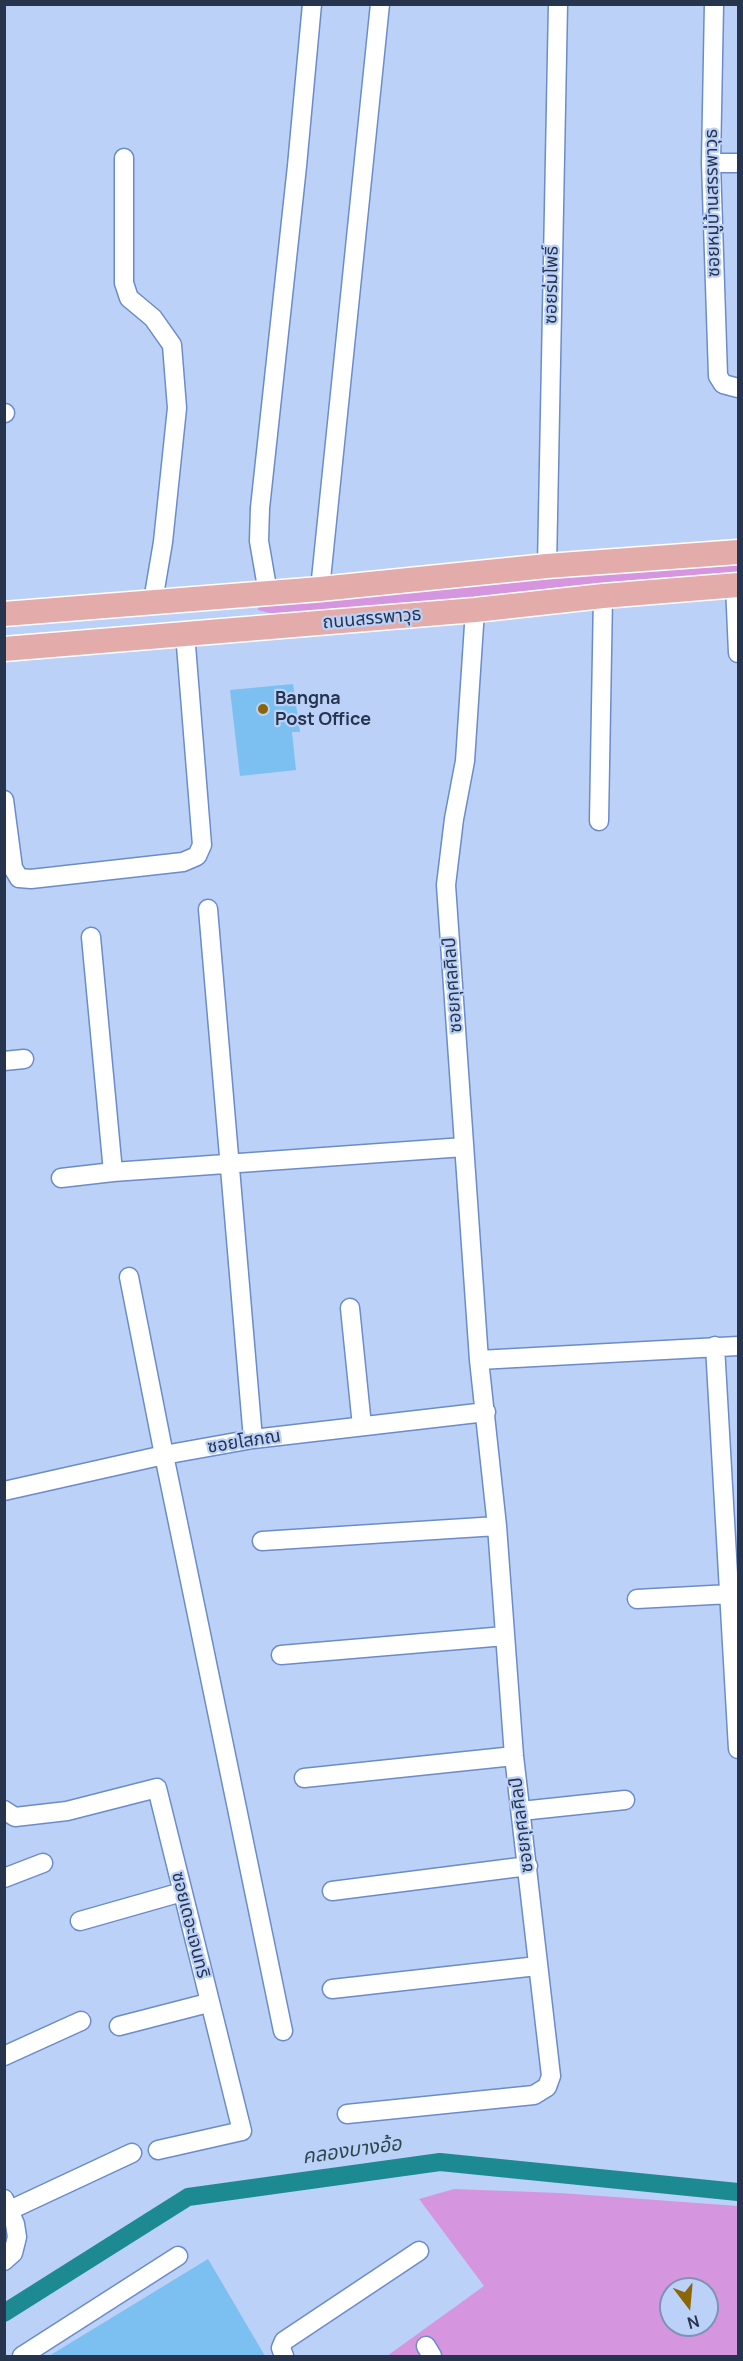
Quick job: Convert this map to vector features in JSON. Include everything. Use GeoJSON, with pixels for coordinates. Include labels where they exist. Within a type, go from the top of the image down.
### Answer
{"type":"FeatureCollection","features":[{"type":"Feature","properties":{"kind":"main road","name":"ถนนสรรพาวุธ"},"geometry":{"type":"LineString","coordinates":[[4,614],[320,590],[547,566],[738,552]]}},
{"type":"Feature","properties":{"kind":"main road","name":"ถนนสรรพาวุธ"},"geometry":{"type":"LineString","coordinates":[[4,649],[185,633],[226,632],[737,585]]}},
{"type":"Feature","properties":{"kind":"main road"},"geometry":{"type":"LineString","coordinates":[[221,596],[226,632]]}},
{"type":"Feature","properties":{"kind":"street"},"geometry":{"type":"LineString","coordinates":[[268,593],[260,541],[260,508],[312,4]]}},
{"type":"Feature","properties":{"kind":"street"},"geometry":{"type":"LineString","coordinates":[[320,590],[380,4]]}},
{"type":"Feature","properties":{"kind":"street","name":"ซอยร่มโพธิ์"},"geometry":{"type":"LineString","coordinates":[[547,566],[558,4]]}},
{"type":"Feature","properties":{"kind":"street","name":"ซอยหมู่บ้านสรรพาวุธ"},"geometry":{"type":"LineString","coordinates":[[714,4],[711,163],[718,376],[723,384],[738,388]]}},
{"type":"Feature","properties":{"kind":"street"},"geometry":{"type":"LineString","coordinates":[[124,158],[124,283],[129,298],[153,318],[172,345],[177,408],[163,542],[153,601]]}},
{"type":"Feature","properties":{"kind":"street"},"geometry":{"type":"LineString","coordinates":[[711,163],[738,163]]}},
{"type":"Feature","properties":{"kind":"street"},"geometry":{"type":"LineString","coordinates":[[737,585],[738,653]]}},
{"type":"Feature","properties":{"kind":"street"},"geometry":{"type":"LineString","coordinates":[[599,821],[603,596]]}},
{"type":"Feature","properties":{"kind":"street","name":"ซอยกุศลศิลป์"},"geometry":{"type":"LineString","coordinates":[[347,2114],[534,2095],[547,2087],[551,2076],[514,1756],[498,1526],[479,1360],[446,885],[454,819],[465,761],[475,610]]}},
{"type":"Feature","properties":{"kind":"street"},"geometry":{"type":"LineString","coordinates":[[4,800],[13,868],[19,878],[31,879],[183,862],[197,856],[202,845],[185,633]]}},
{"type":"Feature","properties":{"kind":"street"},"geometry":{"type":"LineString","coordinates":[[208,909],[253,1439]]}},
{"type":"Feature","properties":{"kind":"street"},"geometry":{"type":"LineString","coordinates":[[92,937],[112,1172]]}},
{"type":"Feature","properties":{"kind":"street"},"geometry":{"type":"LineString","coordinates":[[4,1060],[24,1059]]}},
{"type":"Feature","properties":{"kind":"street"},"geometry":{"type":"LineString","coordinates":[[61,1178],[112,1172],[464,1148]]}},
{"type":"Feature","properties":{"kind":"street"},"geometry":{"type":"LineString","coordinates":[[129,1277],[283,2031]]}},
{"type":"Feature","properties":{"kind":"street"},"geometry":{"type":"LineString","coordinates":[[350,1308],[362,1426]]}},
{"type":"Feature","properties":{"kind":"street"},"geometry":{"type":"LineString","coordinates":[[716,1346],[738,1749]]}},
{"type":"Feature","properties":{"kind":"street"},"geometry":{"type":"LineString","coordinates":[[479,1360],[738,1346]]}},
{"type":"Feature","properties":{"kind":"street","name":"ซอยโสภณ"},"geometry":{"type":"LineString","coordinates":[[4,1491],[164,1455],[253,1439],[486,1412]]}},
{"type":"Feature","properties":{"kind":"street"},"geometry":{"type":"LineString","coordinates":[[262,1541],[498,1526]]}},
{"type":"Feature","properties":{"kind":"street"},"geometry":{"type":"LineString","coordinates":[[637,1599],[730,1594]]}},
{"type":"Feature","properties":{"kind":"street"},"geometry":{"type":"LineString","coordinates":[[281,1655],[505,1636]]}},
{"type":"Feature","properties":{"kind":"street"},"geometry":{"type":"LineString","coordinates":[[304,1778],[514,1756]]}},
{"type":"Feature","properties":{"kind":"street","name":"ซอยเดอะเจนทริ"},"geometry":{"type":"LineString","coordinates":[[4,1810],[15,1817],[68,1811],[156,1788],[208,2003],[242,2131],[158,2151]]}},
{"type":"Feature","properties":{"kind":"street"},"geometry":{"type":"LineString","coordinates":[[521,1811],[625,1800]]}},
{"type":"Feature","properties":{"kind":"street"},"geometry":{"type":"LineString","coordinates":[[4,1878],[43,1863]]}},
{"type":"Feature","properties":{"kind":"street"},"geometry":{"type":"LineString","coordinates":[[332,1891],[528,1866]]}},
{"type":"Feature","properties":{"kind":"street"},"geometry":{"type":"LineString","coordinates":[[80,1921],[182,1892]]}},
{"type":"Feature","properties":{"kind":"street"},"geometry":{"type":"LineString","coordinates":[[332,1989],[537,1966]]}},
{"type":"Feature","properties":{"kind":"street"},"geometry":{"type":"LineString","coordinates":[[118,2026],[208,2003]]}},
{"type":"Feature","properties":{"kind":"street"},"geometry":{"type":"LineString","coordinates":[[4,2056],[81,2021]]}},
{"type":"Feature","properties":{"kind":"street"},"geometry":{"type":"LineString","coordinates":[[4,2261],[13,2253],[17,2237],[7,2205],[132,2153]]}},
{"type":"Feature","properties":{"kind":"street"},"geometry":{"type":"LineString","coordinates":[[284,2356],[281,2348],[284,2341],[419,2251]]}},
{"type":"Feature","properties":{"kind":"street"},"geometry":{"type":"LineString","coordinates":[[22,2356],[178,2256]]}},
{"type":"Feature","properties":{"kind":"shaded area"},"geometry":{"type":"Polygon","coordinates":[[[738,563],[738,576],[273,614],[258,610],[258,607],[270,602],[544,577],[738,563]]]}},
{"type":"Feature","properties":{"kind":"shaded area"},"geometry":{"type":"Polygon","coordinates":[[[454,2189],[560,2193],[738,2206],[738,2356],[387,2356],[484,2286],[419,2199],[454,2189]]]}},
{"type":"Feature","properties":{"kind":"building"},"geometry":{"type":"Polygon","coordinates":[[[293,684],[300,732],[292,732],[296,770],[240,776],[230,690],[293,684]]]}},
{"type":"Feature","properties":{"kind":"building"},"geometry":{"type":"Polygon","coordinates":[[[208,2259],[265,2356],[49,2356],[208,2259]]]}},
{"type":"Feature","properties":{"kind":"waterway","name":"คลองบางอ้อ"},"geometry":{"type":"LineString","coordinates":[[4,2313],[188,2197],[440,2162],[738,2192]]}},
{"type":"Feature","properties":{"kind":"place","name":"Bangna Post Office"},"geometry":{"type":"Point","coordinates":[263,709]}}]}
